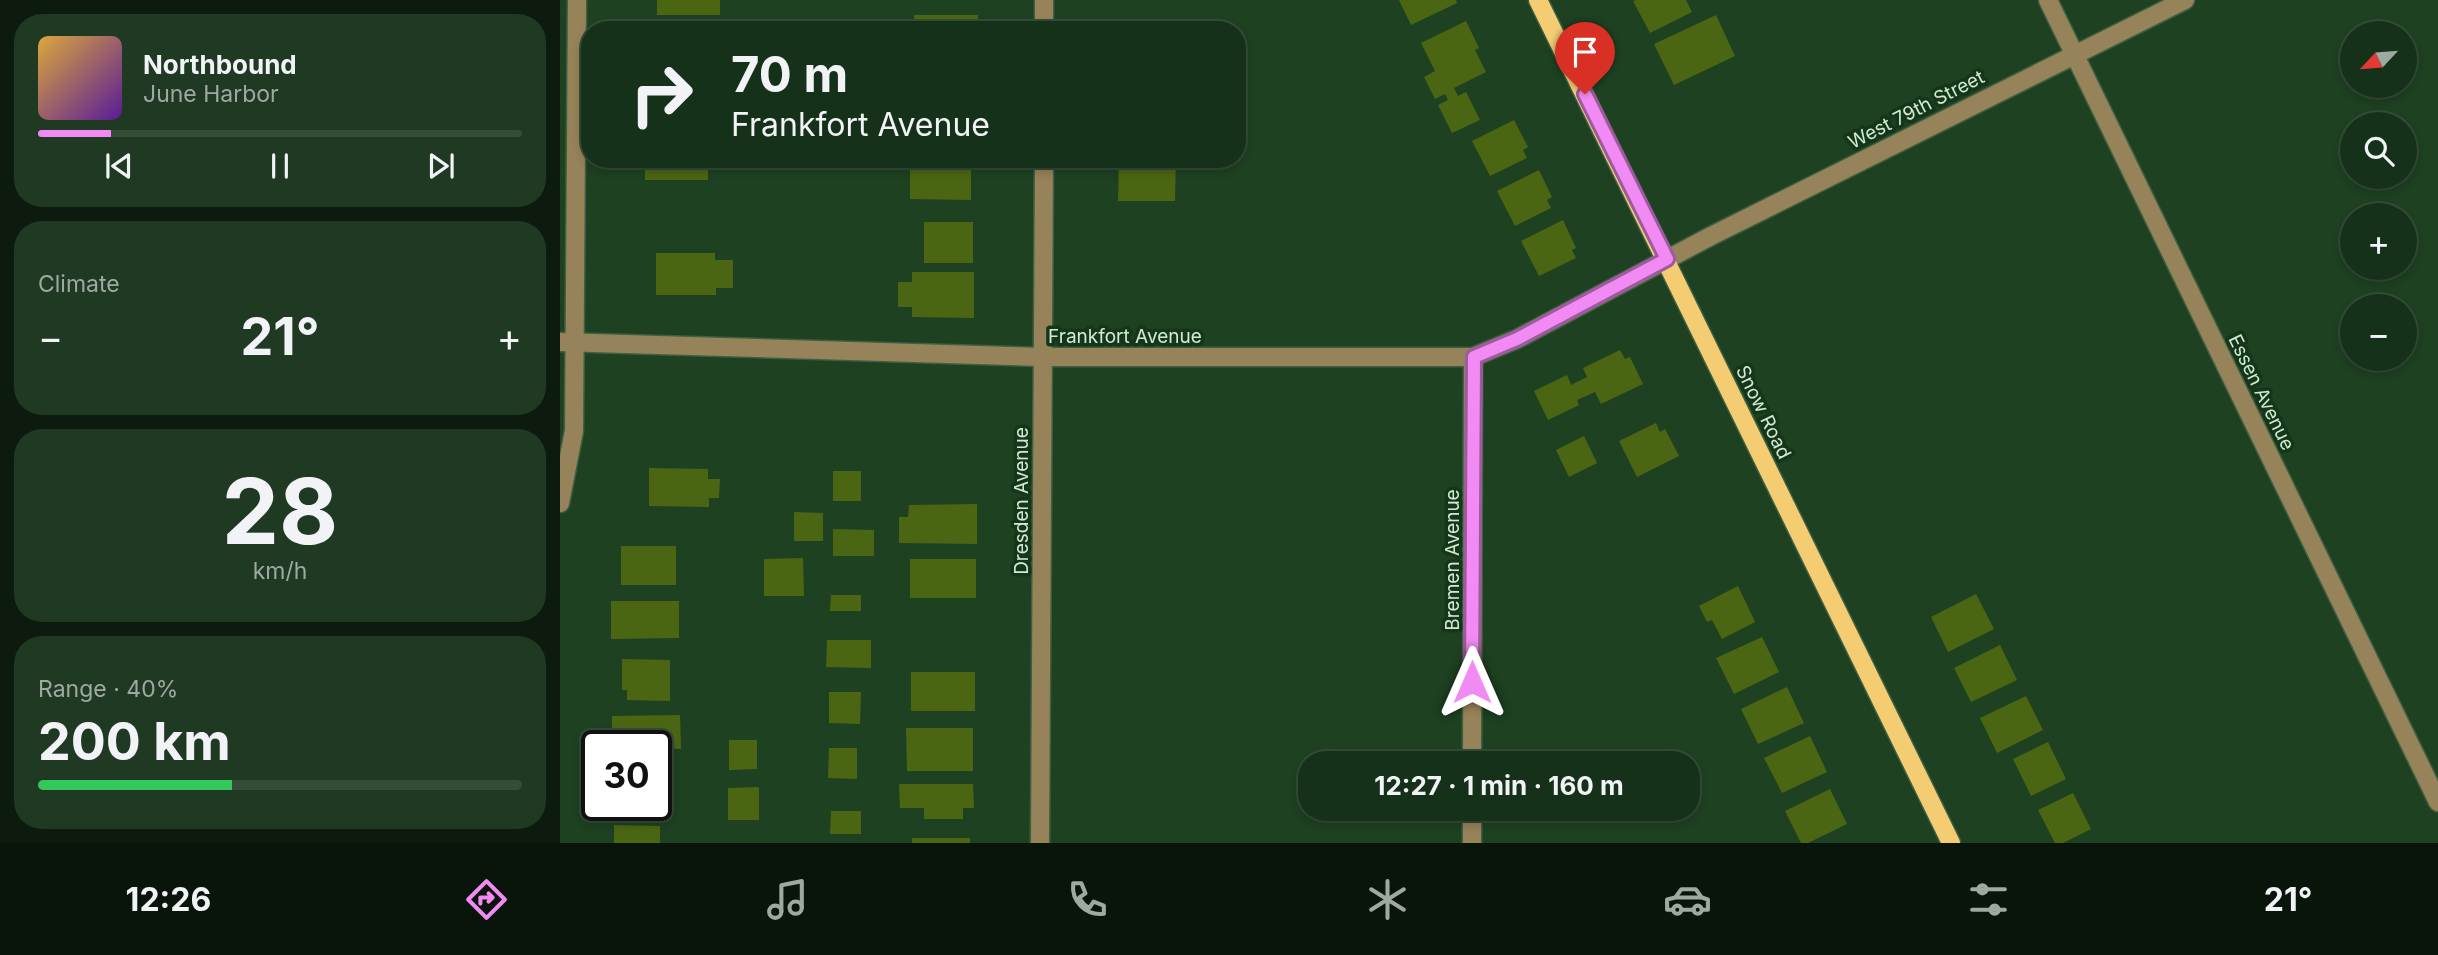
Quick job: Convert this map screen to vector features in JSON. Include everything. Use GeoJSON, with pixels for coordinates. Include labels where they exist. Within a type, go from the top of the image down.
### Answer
{"type":"FeatureCollection","features":[{"type":"Feature","properties":{"kind":"main road","name":"Snow Road"},"geometry":{"type":"LineString","coordinates":[[1538,0],[1951,843]]}},
{"type":"Feature","properties":{"kind":"street"},"geometry":{"type":"LineString","coordinates":[[560,503],[575,431],[568,341],[577,0]]}},
{"type":"Feature","properties":{"kind":"street"},"geometry":{"type":"LineString","coordinates":[[1044,0],[1044,21]]}},
{"type":"Feature","properties":{"kind":"street","name":"Essen Avenue"},"geometry":{"type":"LineString","coordinates":[[2048,0],[2438,802]]}},
{"type":"Feature","properties":{"kind":"street","name":"West 79th Street"},"geometry":{"type":"LineString","coordinates":[[1667,259],[2074,53],[2185,0]]}},
{"type":"Feature","properties":{"kind":"street","name":"Dresden Avenue"},"geometry":{"type":"LineString","coordinates":[[1040,843],[1044,168]]}},
{"type":"Feature","properties":{"kind":"street","name":"Frankfort Avenue"},"geometry":{"type":"LineString","coordinates":[[568,341],[1043,357],[1474,357],[1517,339],[1667,259]]}},
{"type":"Feature","properties":{"kind":"street","name":"Bremen Avenue"},"geometry":{"type":"LineString","coordinates":[[1472,751],[1474,357]]}},
{"type":"Feature","properties":{"kind":"street"},"geometry":{"type":"LineString","coordinates":[[1472,821],[1472,843]]}},
{"type":"Feature","properties":{"kind":"building"},"geometry":{"type":"Polygon","coordinates":[[[657,0],[720,0],[720,15],[657,15],[657,0]]]}},
{"type":"Feature","properties":{"kind":"building"},"geometry":{"type":"Polygon","coordinates":[[[1399,0],[1456,0],[1457,3],[1411,25],[1399,0]]]}},
{"type":"Feature","properties":{"kind":"building"},"geometry":{"type":"Polygon","coordinates":[[[1686,0],[1692,12],[1650,33],[1633,1],[1686,0]]]}},
{"type":"Feature","properties":{"kind":"building"},"geometry":{"type":"Polygon","coordinates":[[[914,15],[978,15],[978,21],[914,21],[914,15]]]}},
{"type":"Feature","properties":{"kind":"building"},"geometry":{"type":"Polygon","coordinates":[[[1716,15],[1735,56],[1674,85],[1654,44],[1716,15]]]}},
{"type":"Feature","properties":{"kind":"building"},"geometry":{"type":"Polygon","coordinates":[[[1466,21],[1479,48],[1475,50],[1486,72],[1454,88],[1458,96],[1466,92],[1480,120],[1452,133],[1438,105],[1448,100],[1445,94],[1435,99],[1424,77],[1435,71],[1421,43],[1466,21]]]}},
{"type":"Feature","properties":{"kind":"building"},"geometry":{"type":"Polygon","coordinates":[[[1514,120],[1528,147],[1523,150],[1527,158],[1490,176],[1472,141],[1514,120]]]}},
{"type":"Feature","properties":{"kind":"building"},"geometry":{"type":"Polygon","coordinates":[[[645,168],[708,168],[708,180],[645,180],[645,168]]]}},
{"type":"Feature","properties":{"kind":"building"},"geometry":{"type":"Polygon","coordinates":[[[910,168],[971,168],[971,200],[910,199],[910,168]]]}},
{"type":"Feature","properties":{"kind":"building"},"geometry":{"type":"Polygon","coordinates":[[[1119,168],[1176,168],[1175,201],[1118,201],[1119,168]]]}},
{"type":"Feature","properties":{"kind":"building"},"geometry":{"type":"Polygon","coordinates":[[[1539,170],[1552,197],[1547,200],[1551,208],[1515,226],[1497,191],[1539,170]]]}},
{"type":"Feature","properties":{"kind":"building"},"geometry":{"type":"Polygon","coordinates":[[[1563,220],[1576,248],[1572,250],[1576,258],[1539,276],[1521,241],[1563,220]]]}},
{"type":"Feature","properties":{"kind":"building"},"geometry":{"type":"Polygon","coordinates":[[[924,222],[973,222],[973,263],[924,263],[924,222]]]}},
{"type":"Feature","properties":{"kind":"building"},"geometry":{"type":"Polygon","coordinates":[[[656,253],[715,253],[715,260],[733,260],[733,288],[716,288],[716,295],[656,295],[656,253]]]}},
{"type":"Feature","properties":{"kind":"building"},"geometry":{"type":"Polygon","coordinates":[[[912,272],[974,272],[974,318],[912,317],[912,307],[898,307],[898,282],[912,282],[912,272]]]}},
{"type":"Feature","properties":{"kind":"building"},"geometry":{"type":"Polygon","coordinates":[[[1620,350],[1625,359],[1630,357],[1643,384],[1601,404],[1595,392],[1577,400],[1579,405],[1548,420],[1534,391],[1567,375],[1571,385],[1587,377],[1583,368],[1620,350]]]}},
{"type":"Feature","properties":{"kind":"building"},"geometry":{"type":"Polygon","coordinates":[[[1656,423],[1660,432],[1665,429],[1679,456],[1637,477],[1619,441],[1656,423]]]}},
{"type":"Feature","properties":{"kind":"building"},"geometry":{"type":"Polygon","coordinates":[[[1584,436],[1597,463],[1569,477],[1556,450],[1584,436]]]}},
{"type":"Feature","properties":{"kind":"building"},"geometry":{"type":"Polygon","coordinates":[[[649,468],[708,469],[708,479],[720,479],[719,498],[709,498],[709,507],[649,506],[649,468]]]}},
{"type":"Feature","properties":{"kind":"building"},"geometry":{"type":"Polygon","coordinates":[[[833,471],[861,471],[861,501],[833,501],[833,471]]]}},
{"type":"Feature","properties":{"kind":"building"},"geometry":{"type":"Polygon","coordinates":[[[977,504],[977,544],[899,543],[899,517],[908,517],[909,505],[977,504]]]}},
{"type":"Feature","properties":{"kind":"building"},"geometry":{"type":"Polygon","coordinates":[[[794,512],[823,513],[823,541],[794,541],[794,512]]]}},
{"type":"Feature","properties":{"kind":"building"},"geometry":{"type":"Polygon","coordinates":[[[833,529],[874,530],[874,556],[833,556],[833,529]]]}},
{"type":"Feature","properties":{"kind":"building"},"geometry":{"type":"Polygon","coordinates":[[[621,546],[676,546],[676,585],[621,585],[621,546]]]}},
{"type":"Feature","properties":{"kind":"building"},"geometry":{"type":"Polygon","coordinates":[[[803,558],[804,596],[764,596],[764,559],[803,558]]]}},
{"type":"Feature","properties":{"kind":"building"},"geometry":{"type":"Polygon","coordinates":[[[910,559],[976,559],[976,598],[910,598],[910,559]]]}},
{"type":"Feature","properties":{"kind":"building"},"geometry":{"type":"Polygon","coordinates":[[[1738,586],[1755,622],[1722,639],[1712,620],[1707,622],[1699,606],[1738,586]]]}},
{"type":"Feature","properties":{"kind":"building"},"geometry":{"type":"Polygon","coordinates":[[[1976,594],[1994,629],[1948,652],[1931,617],[1976,594]]]}},
{"type":"Feature","properties":{"kind":"building"},"geometry":{"type":"Polygon","coordinates":[[[831,595],[861,595],[861,611],[830,611],[831,595]]]}},
{"type":"Feature","properties":{"kind":"building"},"geometry":{"type":"Polygon","coordinates":[[[611,601],[679,601],[679,638],[611,639],[611,601]]]}},
{"type":"Feature","properties":{"kind":"building"},"geometry":{"type":"Polygon","coordinates":[[[1762,637],[1779,672],[1734,694],[1716,658],[1762,637]]]}},
{"type":"Feature","properties":{"kind":"building"},"geometry":{"type":"Polygon","coordinates":[[[827,640],[871,640],[871,668],[826,667],[827,640]]]}},
{"type":"Feature","properties":{"kind":"building"},"geometry":{"type":"Polygon","coordinates":[[[2000,645],[2017,680],[1971,702],[1954,668],[2000,645]]]}},
{"type":"Feature","properties":{"kind":"building"},"geometry":{"type":"Polygon","coordinates":[[[622,659],[670,660],[670,701],[627,700],[627,690],[622,690],[622,659]]]}},
{"type":"Feature","properties":{"kind":"building"},"geometry":{"type":"Polygon","coordinates":[[[911,672],[975,672],[975,711],[911,711],[911,672]]]}},
{"type":"Feature","properties":{"kind":"building"},"geometry":{"type":"Polygon","coordinates":[[[1787,687],[1804,723],[1758,744],[1741,709],[1787,687]]]}},
{"type":"Feature","properties":{"kind":"building"},"geometry":{"type":"Polygon","coordinates":[[[829,692],[861,692],[860,724],[829,723],[829,692]]]}},
{"type":"Feature","properties":{"kind":"building"},"geometry":{"type":"Polygon","coordinates":[[[2026,696],[2043,730],[1997,753],[1980,718],[2026,696]]]}},
{"type":"Feature","properties":{"kind":"building"},"geometry":{"type":"Polygon","coordinates":[[[680,715],[681,749],[672,749],[672,730],[612,730],[612,716],[680,715]]]}},
{"type":"Feature","properties":{"kind":"building"},"geometry":{"type":"Polygon","coordinates":[[[906,728],[973,728],[973,771],[907,771],[906,728]]]}},
{"type":"Feature","properties":{"kind":"building"},"geometry":{"type":"Polygon","coordinates":[[[1810,736],[1827,772],[1782,793],[1764,758],[1810,736]]]}},
{"type":"Feature","properties":{"kind":"building"},"geometry":{"type":"Polygon","coordinates":[[[729,740],[757,740],[757,769],[729,770],[729,740]]]}},
{"type":"Feature","properties":{"kind":"building"},"geometry":{"type":"Polygon","coordinates":[[[2048,742],[2066,779],[2031,796],[2013,759],[2048,742]]]}},
{"type":"Feature","properties":{"kind":"building"},"geometry":{"type":"Polygon","coordinates":[[[829,748],[857,748],[857,779],[828,778],[829,748]]]}},
{"type":"Feature","properties":{"kind":"building"},"geometry":{"type":"Polygon","coordinates":[[[899,784],[973,784],[974,808],[963,808],[963,819],[924,819],[924,808],[900,808],[899,784]]]}},
{"type":"Feature","properties":{"kind":"building"},"geometry":{"type":"Polygon","coordinates":[[[759,787],[759,820],[728,820],[728,788],[759,787]]]}},
{"type":"Feature","properties":{"kind":"building"},"geometry":{"type":"Polygon","coordinates":[[[1830,789],[1847,824],[1808,843],[1801,843],[1785,811],[1830,789]]]}},
{"type":"Feature","properties":{"kind":"building"},"geometry":{"type":"Polygon","coordinates":[[[2073,793],[2091,829],[2063,843],[2055,843],[2038,810],[2073,793]]]}},
{"type":"Feature","properties":{"kind":"building"},"geometry":{"type":"Polygon","coordinates":[[[831,811],[861,811],[861,834],[830,834],[831,811]]]}},
{"type":"Feature","properties":{"kind":"building"},"geometry":{"type":"Polygon","coordinates":[[[614,825],[660,826],[660,843],[614,843],[614,825]]]}},
{"type":"Feature","properties":{"kind":"building"},"geometry":{"type":"Polygon","coordinates":[[[912,838],[970,838],[970,843],[912,843],[912,838]]]}},
{"type":"Feature","properties":{"kind":"route"},"geometry":{"type":"LineString","coordinates":[[1472,682],[1474,357],[1517,339],[1667,259],[1585,94]]}}]}
